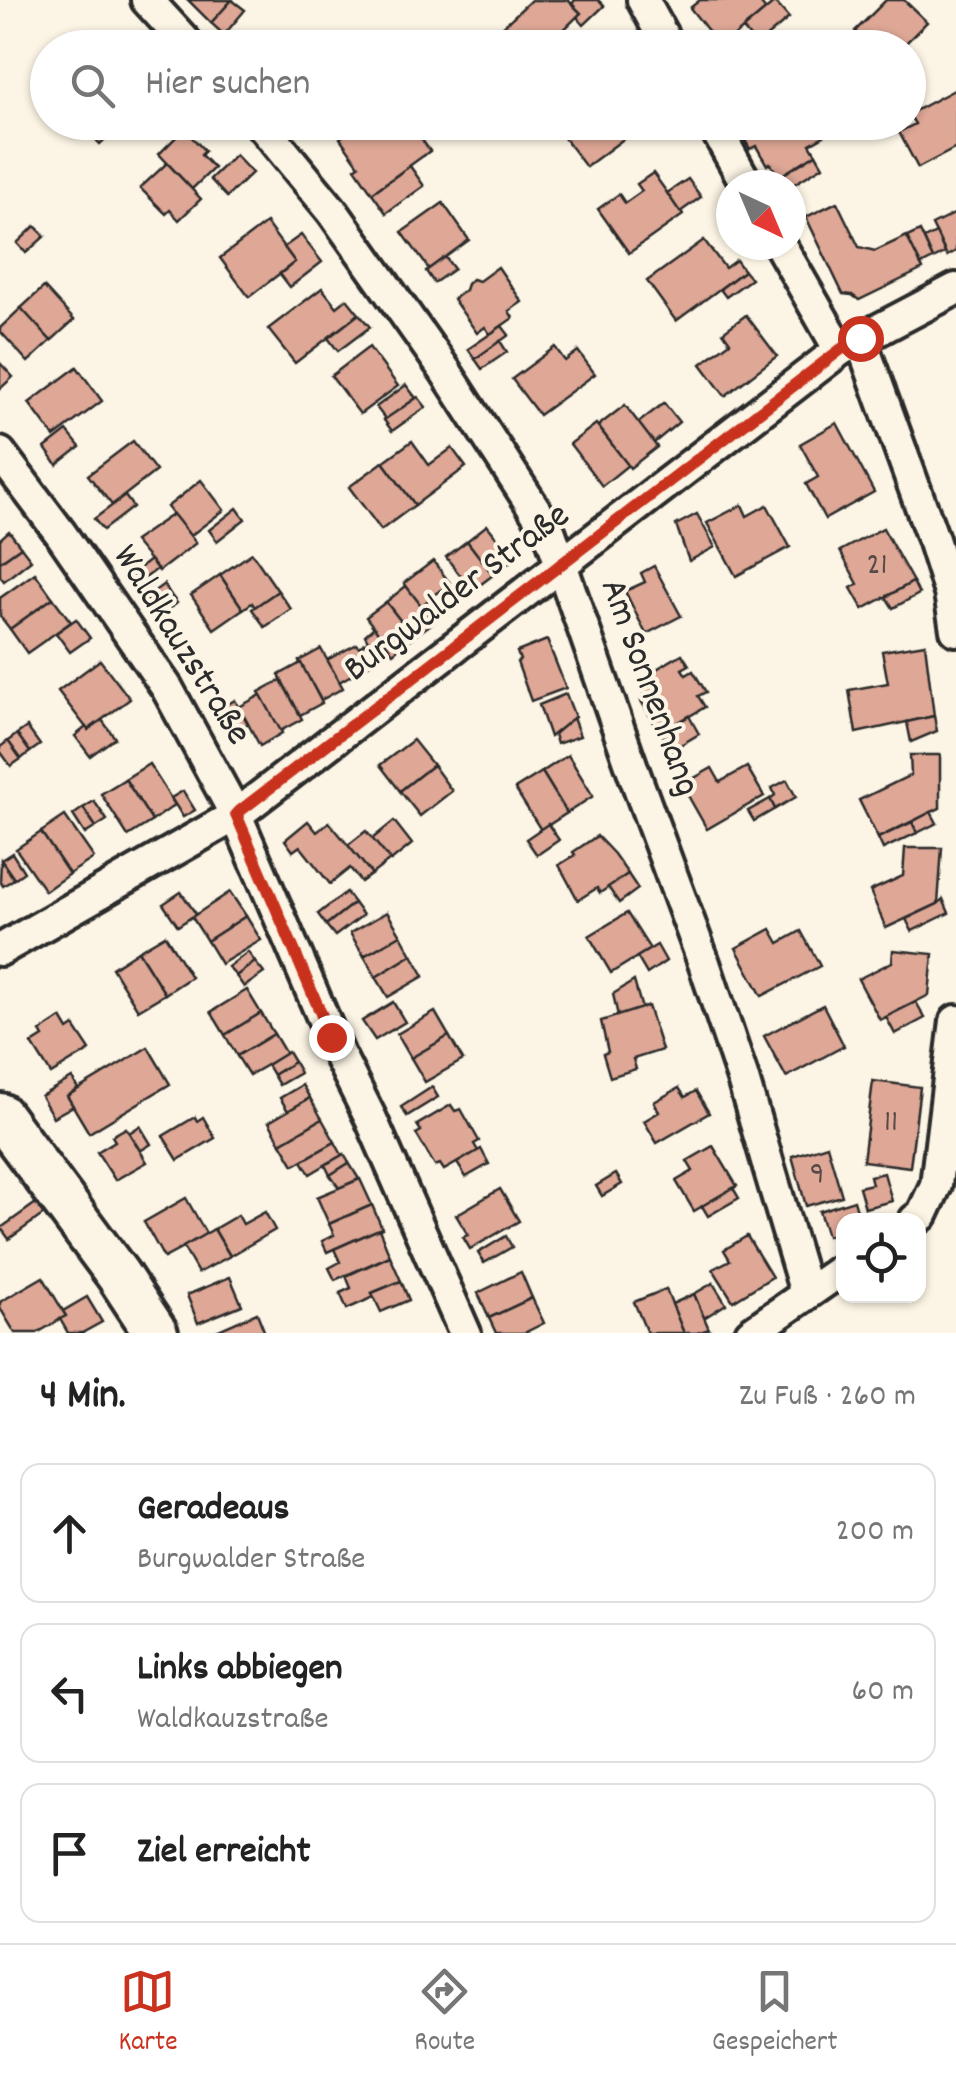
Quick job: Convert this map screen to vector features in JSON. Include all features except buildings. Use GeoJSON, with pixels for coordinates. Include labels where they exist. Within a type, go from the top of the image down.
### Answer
{"type":"FeatureCollection","features":[{"type":"Feature","properties":{"kind":"street"},"geometry":{"type":"LineString","coordinates":[[147,0],[174,30]]}},
{"type":"Feature","properties":{"kind":"street"},"geometry":{"type":"LineString","coordinates":[[642,0],[659,30]]}},
{"type":"Feature","properties":{"kind":"street","name":"Am Sonnenhang"},"geometry":{"type":"LineString","coordinates":[[274,140],[333,212],[444,369],[550,533],[730,1038],[806,1293]]}},
{"type":"Feature","properties":{"kind":"street"},"geometry":{"type":"LineString","coordinates":[[722,140],[739,170]]}},
{"type":"Feature","properties":{"kind":"street"},"geometry":{"type":"LineString","coordinates":[[791,260],[850,344],[933,539],[950,593],[956,630]]}},
{"type":"Feature","properties":{"kind":"street","name":"Burgwalder Straße"},"geometry":{"type":"LineString","coordinates":[[0,950],[236,814],[850,344],[956,289]]}},
{"type":"Feature","properties":{"kind":"street","name":"Waldkauzstraße"},"geometry":{"type":"LineString","coordinates":[[0,454],[61,534],[167,688],[236,814],[339,1055],[465,1333]]}},
{"type":"Feature","properties":{"kind":"street"},"geometry":{"type":"LineString","coordinates":[[923,1213],[936,1185],[956,1021]]}},
{"type":"Feature","properties":{"kind":"street"},"geometry":{"type":"LineString","coordinates":[[0,1115],[156,1333]]}},
{"type":"Feature","properties":{"kind":"street"},"geometry":{"type":"LineString","coordinates":[[751,1333],[836,1273]]}},
{"type":"Feature","properties":{"kind":"route"},"geometry":{"type":"LineString","coordinates":[[331,1037],[236,814],[860,338]]}}]}
